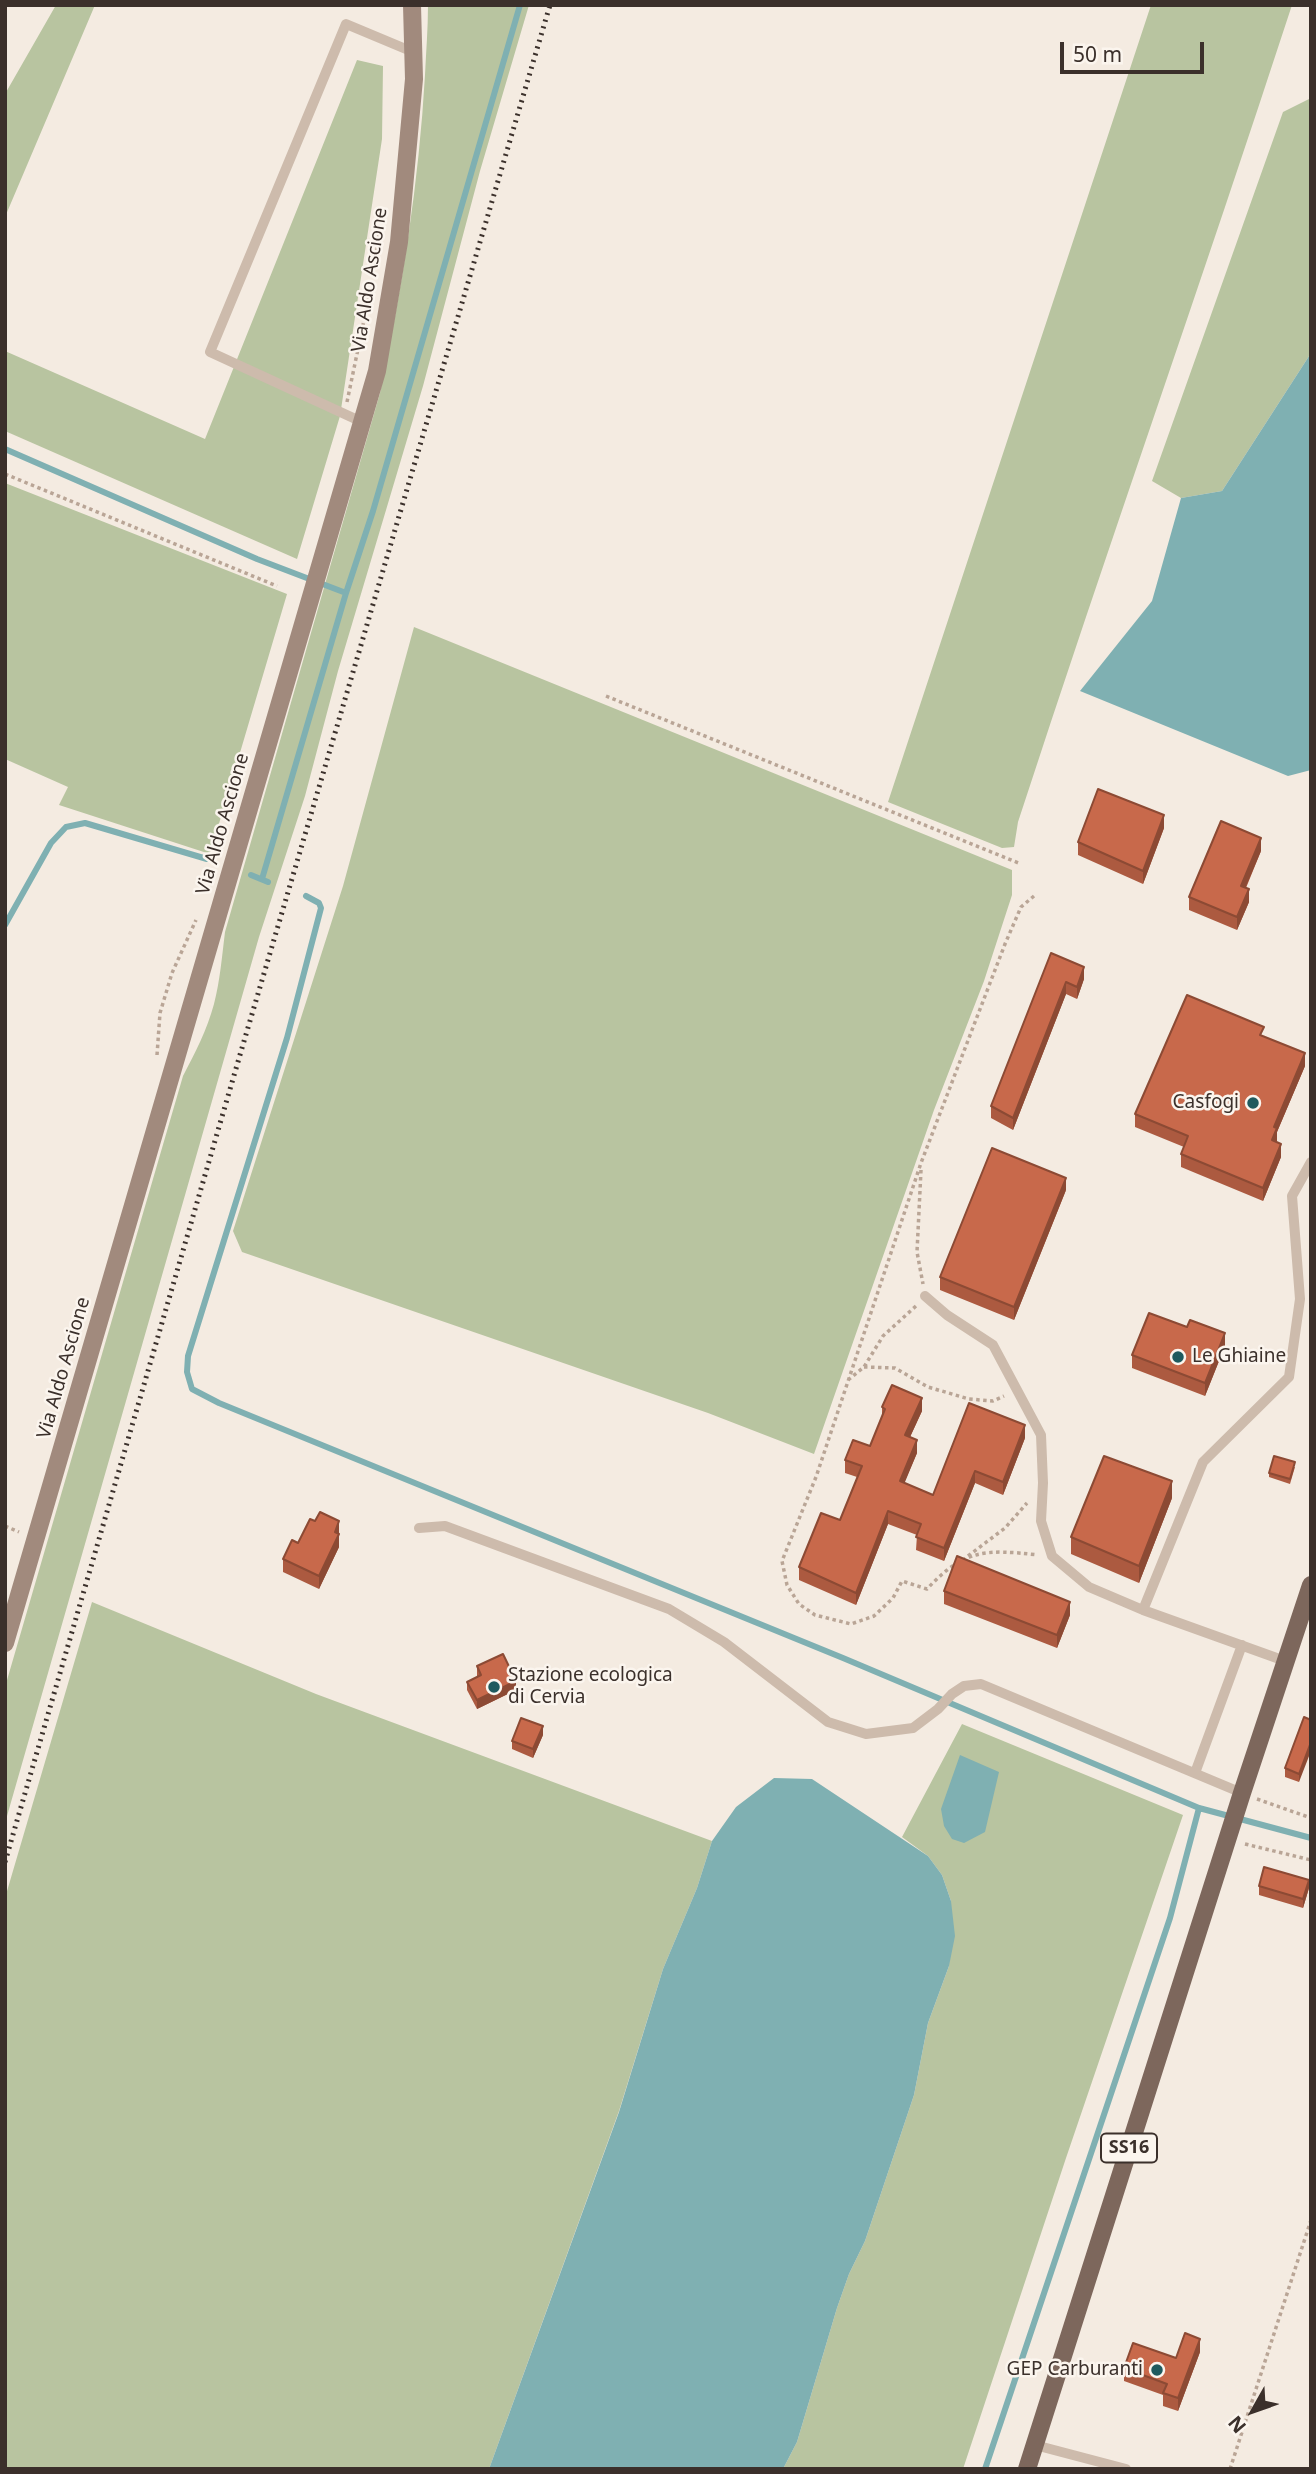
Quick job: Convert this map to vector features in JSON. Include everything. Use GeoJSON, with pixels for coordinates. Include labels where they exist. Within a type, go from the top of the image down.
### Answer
{"type":"FeatureCollection","features":[{"type":"Feature","properties":{"kind":"main road","name":"SS16"},"geometry":{"type":"LineString","coordinates":[[1027,2469],[1240,1799],[1311,1586]]}},
{"type":"Feature","properties":{"kind":"street","name":"Via Aldo Ascione"},"geometry":{"type":"LineString","coordinates":[[5,1643],[377,371],[399,242],[414,79],[412,5]]}},
{"type":"Feature","properties":{"kind":"lane"},"geometry":{"type":"LineString","coordinates":[[362,422],[210,352],[346,24],[413,52]]}},
{"type":"Feature","properties":{"kind":"lane"},"geometry":{"type":"LineString","coordinates":[[1143,1610],[1203,1462],[1289,1377],[1300,1299],[1292,1196],[1311,1162]]}},
{"type":"Feature","properties":{"kind":"lane"},"geometry":{"type":"LineString","coordinates":[[925,1296],[947,1315],[993,1345],[1041,1435],[1041,1521],[1052,1556],[1089,1587],[1143,1610],[1285,1661]]}},
{"type":"Feature","properties":{"kind":"lane"},"geometry":{"type":"LineString","coordinates":[[419,1528],[445,1526],[669,1609],[724,1642],[828,1722],[866,1734],[913,1728],[964,1686],[981,1684],[1195,1773],[1240,1799]]}},
{"type":"Feature","properties":{"kind":"lane"},"geometry":{"type":"LineString","coordinates":[[1195,1773],[1242,1645]]}},
{"type":"Feature","properties":{"kind":"lane"},"geometry":{"type":"LineString","coordinates":[[1035,2445],[1126,2469]]}},
{"type":"Feature","properties":{"kind":"path"},"geometry":{"type":"LineString","coordinates":[[376,261],[382,207]]}},
{"type":"Feature","properties":{"kind":"path"},"geometry":{"type":"LineString","coordinates":[[344,414],[372,286]]}},
{"type":"Feature","properties":{"kind":"path"},"geometry":{"type":"LineString","coordinates":[[5,474],[277,586]]}},
{"type":"Feature","properties":{"kind":"path"},"geometry":{"type":"LineString","coordinates":[[606,696],[1021,863]]}},
{"type":"Feature","properties":{"kind":"path"},"geometry":{"type":"LineString","coordinates":[[1034,896],[1021,907],[1004,944],[921,1163],[816,1477],[782,1561],[787,1585],[799,1604],[815,1615],[850,1625],[874,1616],[893,1598],[902,1581],[927,1589],[943,1572],[1005,1528],[1043,1483]]}},
{"type":"Feature","properties":{"kind":"path"},"geometry":{"type":"LineString","coordinates":[[846,1381],[864,1367],[883,1336],[925,1296],[917,1252],[921,1163]]}},
{"type":"Feature","properties":{"kind":"path"},"geometry":{"type":"LineString","coordinates":[[864,1367],[895,1368],[928,1387],[969,1399],[993,1401],[1018,1389]]}},
{"type":"Feature","properties":{"kind":"path"},"geometry":{"type":"LineString","coordinates":[[5,1527],[19,1532]]}},
{"type":"Feature","properties":{"kind":"path"},"geometry":{"type":"LineString","coordinates":[[966,1557],[996,1550],[1052,1556]]}},
{"type":"Feature","properties":{"kind":"path"},"geometry":{"type":"LineString","coordinates":[[1240,1799],[1311,1818]]}},
{"type":"Feature","properties":{"kind":"path"},"geometry":{"type":"LineString","coordinates":[[1230,1834],[1311,1860]]}},
{"type":"Feature","properties":{"kind":"path"},"geometry":{"type":"LineString","coordinates":[[1230,2469],[1311,2220]]}},
{"type":"Feature","properties":{"kind":"green space"},"geometry":{"type":"Polygon","coordinates":[[[56,5],[95,5],[5,217],[5,94],[56,5]]]}},
{"type":"Feature","properties":{"kind":"green space"},"geometry":{"type":"Polygon","coordinates":[[[428,5],[529,5],[480,171],[423,386],[338,671],[305,796],[259,937],[5,1823],[5,1687],[183,1076],[214,1004],[225,932],[380,393],[414,195],[428,5]]]}},
{"type":"Feature","properties":{"kind":"green space"},"geometry":{"type":"Polygon","coordinates":[[[1151,5],[1292,5],[1018,822],[1014,847],[1002,848],[888,802],[1151,5]]]}},
{"type":"Feature","properties":{"kind":"green space"},"geometry":{"type":"Polygon","coordinates":[[[357,60],[383,66],[382,139],[340,416],[297,559],[5,431],[5,351],[205,439],[357,60]]]}},
{"type":"Feature","properties":{"kind":"green space"},"geometry":{"type":"Polygon","coordinates":[[[1311,98],[1311,353],[1222,491],[1181,498],[1152,481],[1283,112],[1311,98]]]}},
{"type":"Feature","properties":{"kind":"green space"},"geometry":{"type":"Polygon","coordinates":[[[5,483],[287,594],[210,854],[59,805],[68,787],[5,759],[5,483]]]}},
{"type":"Feature","properties":{"kind":"green space"},"geometry":{"type":"Polygon","coordinates":[[[414,627],[1012,870],[1012,895],[984,981],[934,1110],[814,1454],[708,1413],[242,1252],[233,1231],[343,886],[414,627]]]}},
{"type":"Feature","properties":{"kind":"green space"},"geometry":{"type":"Polygon","coordinates":[[[92,1602],[316,1694],[712,1841],[697,1888],[663,1969],[619,2111],[489,2469],[5,2469],[5,1898],[92,1602]]]}},
{"type":"Feature","properties":{"kind":"green space"},"geometry":{"type":"Polygon","coordinates":[[[962,1724],[1183,1815],[963,2469],[783,2469],[797,2442],[837,2308],[865,2241],[914,2095],[928,2023],[949,1966],[951,1901],[942,1875],[928,1856],[902,1837],[962,1724]]]}},
{"type":"Feature","properties":{"kind":"water"},"geometry":{"type":"Polygon","coordinates":[[[1311,353],[1311,770],[1288,776],[1080,691],[1152,601],[1181,498],[1222,491],[1311,353]]]}},
{"type":"Feature","properties":{"kind":"water"},"geometry":{"type":"Polygon","coordinates":[[[960,1755],[999,1772],[985,1832],[964,1843],[952,1839],[944,1826],[941,1809],[960,1755]]]}},
{"type":"Feature","properties":{"kind":"water"},"geometry":{"type":"Polygon","coordinates":[[[774,1778],[812,1779],[928,1856],[942,1875],[951,1901],[955,1936],[949,1966],[928,2023],[914,2095],[865,2241],[837,2308],[797,2442],[783,2469],[489,2469],[619,2112],[663,1969],[697,1888],[712,1841],[736,1807],[774,1778]]]}},
{"type":"Feature","properties":{"kind":"building"},"geometry":{"type":"Polygon","coordinates":[[[1098,789],[1164,815],[1143,871],[1078,842],[1098,789]]]}},
{"type":"Feature","properties":{"kind":"building"},"geometry":{"type":"Polygon","coordinates":[[[1221,821],[1261,838],[1241,886],[1249,889],[1237,917],[1189,897],[1221,821]]]}},
{"type":"Feature","properties":{"kind":"building"},"geometry":{"type":"Polygon","coordinates":[[[1051,953],[1084,967],[1077,987],[1066,982],[1013,1118],[991,1106],[1051,953]]]}},
{"type":"Feature","properties":{"kind":"building","name":"Casfogi"},"geometry":{"type":"Polygon","coordinates":[[[1187,995],[1264,1027],[1260,1035],[1305,1053],[1274,1127],[1277,1128],[1272,1140],[1281,1144],[1263,1188],[1181,1154],[1188,1136],[1135,1114],[1187,995]]]}},
{"type":"Feature","properties":{"kind":"building"},"geometry":{"type":"Polygon","coordinates":[[[992,1148],[1066,1178],[1014,1307],[940,1277],[992,1148]]]}},
{"type":"Feature","properties":{"kind":"building","name":"Le Ghiaine"},"geometry":{"type":"Polygon","coordinates":[[[1149,1313],[1187,1327],[1190,1320],[1225,1333],[1205,1383],[1132,1355],[1149,1313]]]}},
{"type":"Feature","properties":{"kind":"building"},"geometry":{"type":"Polygon","coordinates":[[[892,1385],[922,1398],[905,1435],[917,1440],[900,1481],[933,1495],[969,1403],[1025,1425],[1003,1482],[975,1471],[944,1548],[916,1537],[921,1524],[888,1511],[856,1593],[799,1567],[821,1513],[840,1520],[862,1466],[845,1460],[853,1440],[870,1446],[892,1385]]]}},
{"type":"Feature","properties":{"kind":"building"},"geometry":{"type":"Polygon","coordinates":[[[1104,1456],[1172,1481],[1139,1566],[1071,1537],[1104,1456]]]}},
{"type":"Feature","properties":{"kind":"building"},"geometry":{"type":"Polygon","coordinates":[[[1274,1456],[1295,1462],[1290,1479],[1269,1473],[1274,1456]]]}},
{"type":"Feature","properties":{"kind":"building"},"geometry":{"type":"Polygon","coordinates":[[[320,1512],[339,1521],[335,1532],[339,1534],[319,1576],[283,1559],[292,1540],[298,1543],[310,1519],[315,1521],[320,1512]]]}},
{"type":"Feature","properties":{"kind":"building"},"geometry":{"type":"Polygon","coordinates":[[[957,1556],[1070,1602],[1057,1635],[944,1591],[957,1556]]]}},
{"type":"Feature","properties":{"kind":"building","name":"Stazione ecologica di Cervia"},"geometry":{"type":"Polygon","coordinates":[[[503,1654],[516,1681],[477,1700],[467,1682],[481,1675],[477,1666],[503,1654]]]}},
{"type":"Feature","properties":{"kind":"building"},"geometry":{"type":"Polygon","coordinates":[[[1304,1717],[1311,1720],[1311,1742],[1299,1774],[1285,1768],[1304,1717]]]}},
{"type":"Feature","properties":{"kind":"building"},"geometry":{"type":"Polygon","coordinates":[[[521,1718],[543,1726],[533,1749],[512,1741],[521,1718]]]}},
{"type":"Feature","properties":{"kind":"building"},"geometry":{"type":"Polygon","coordinates":[[[1264,1867],[1309,1880],[1303,1899],[1259,1886],[1264,1867]]]}},
{"type":"Feature","properties":{"kind":"building"},"geometry":{"type":"Polygon","coordinates":[[[1185,2333],[1200,2339],[1178,2398],[1163,2393],[1167,2384],[1124,2368],[1133,2343],[1176,2358],[1185,2333]]]}},
{"type":"Feature","properties":{"kind":"waterway"},"geometry":{"type":"LineString","coordinates":[[346,593],[373,511],[520,5]]}},
{"type":"Feature","properties":{"kind":"waterway"},"geometry":{"type":"LineString","coordinates":[[5,449],[257,559],[346,593],[262,879]]}},
{"type":"Feature","properties":{"kind":"waterway"},"geometry":{"type":"LineString","coordinates":[[5,925],[51,843],[66,827],[85,823],[207,859]]}},
{"type":"Feature","properties":{"kind":"waterway"},"geometry":{"type":"LineString","coordinates":[[251,875],[268,882]]}},
{"type":"Feature","properties":{"kind":"waterway"},"geometry":{"type":"LineString","coordinates":[[306,896],[319,903],[321,908],[287,1038],[188,1356],[187,1372],[192,1389],[219,1403],[843,1658],[1199,1808],[1311,1838]]}},
{"type":"Feature","properties":{"kind":"waterway"},"geometry":{"type":"LineString","coordinates":[[985,2469],[1170,1918],[1199,1808]]}},
{"type":"Feature","properties":{"kind":"railway"},"geometry":{"type":"LineString","coordinates":[[5,1862],[550,5]]}},
{"type":"Feature","properties":{"kind":"place","name":"Casfogi"},"geometry":{"type":"Point","coordinates":[1253,1103]}},
{"type":"Feature","properties":{"kind":"place","name":"Le Ghiaine"},"geometry":{"type":"Point","coordinates":[1178,1357]}},
{"type":"Feature","properties":{"kind":"place","name":"Stazione ecologica di Cervia"},"geometry":{"type":"Point","coordinates":[494,1687]}},
{"type":"Feature","properties":{"kind":"place","name":"GEP Carburanti"},"geometry":{"type":"Point","coordinates":[1157,2370]}}]}
